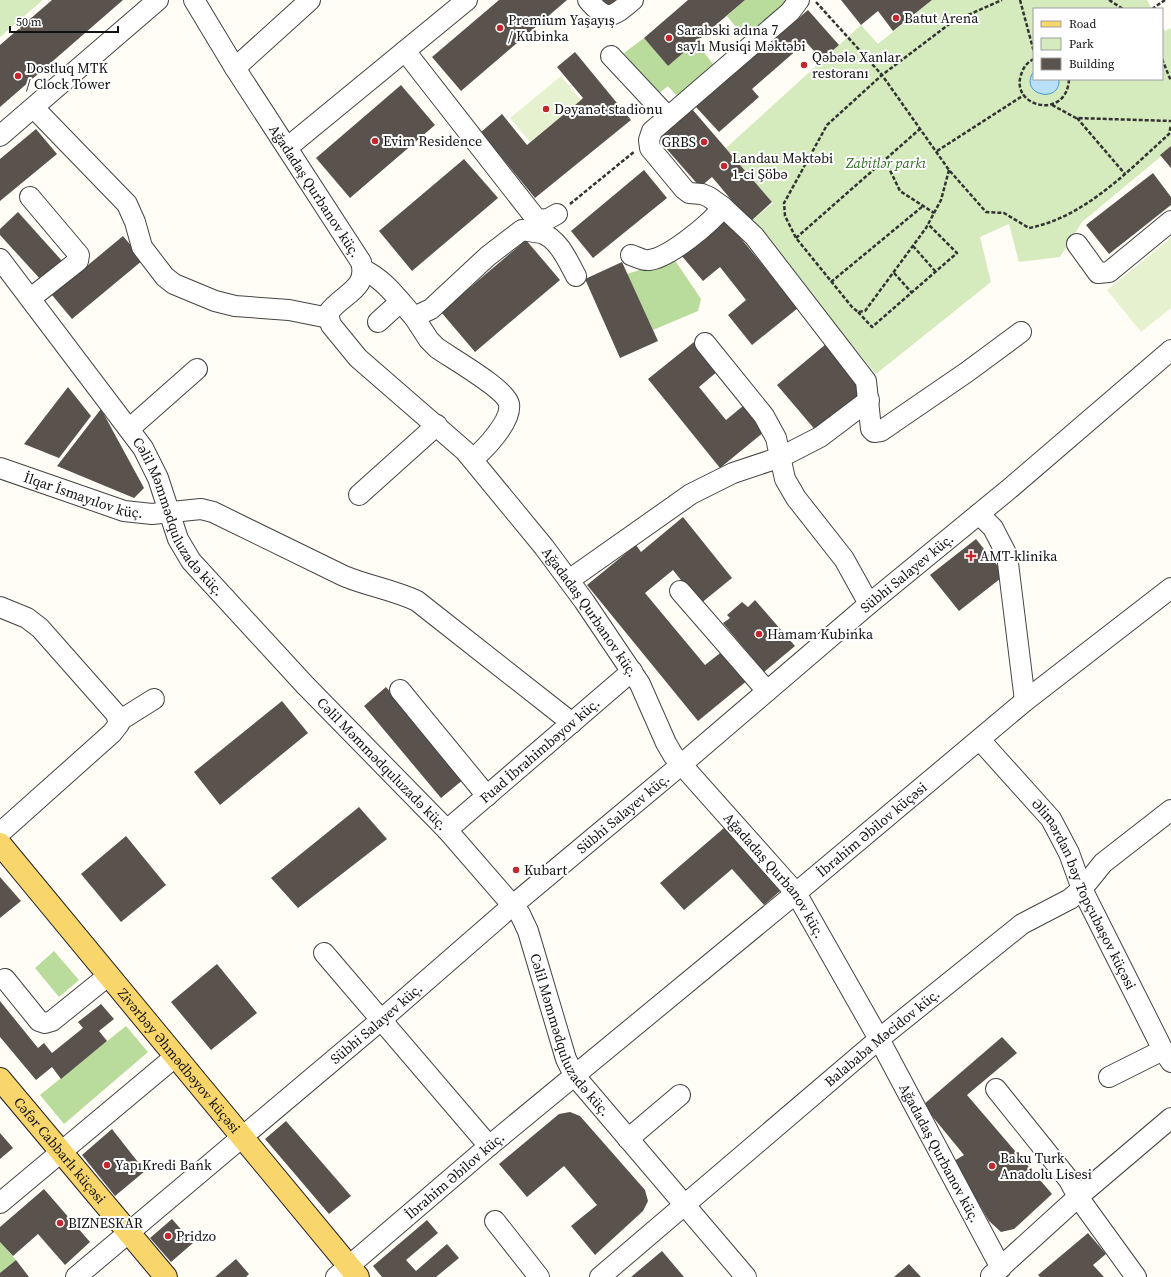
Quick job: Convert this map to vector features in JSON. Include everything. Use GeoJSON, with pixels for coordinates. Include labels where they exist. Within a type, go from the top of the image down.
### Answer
{"type":"FeatureCollection","features":[{"type":"Feature","properties":{"kind":"main road","name":"Zivərbəy Əhmədbəyov küçəsi"},"geometry":{"type":"LineString","coordinates":[[0,844],[242,1137],[348,1273]]}},
{"type":"Feature","properties":{"kind":"main road","name":"Cəfər Cabbarlı küçəsi"},"geometry":{"type":"LineString","coordinates":[[0,1079],[166,1277]]}},
{"type":"Feature","properties":{"kind":"street"},"geometry":{"type":"LineString","coordinates":[[0,136],[158,0]]}},
{"type":"Feature","properties":{"kind":"street","name":"Ağadadaş Qurbanov küç."},"geometry":{"type":"LineString","coordinates":[[194,0],[235,68],[353,248],[364,270],[363,278],[358,286],[332,307],[329,312],[328,318],[338,335],[358,358],[437,425],[473,459],[569,580],[632,671],[645,694],[666,743],[682,764],[796,893],[879,1039],[996,1272]]}},
{"type":"Feature","properties":{"kind":"street"},"geometry":{"type":"LineString","coordinates":[[235,68],[310,0]]}},
{"type":"Feature","properties":{"kind":"street"},"geometry":{"type":"LineString","coordinates":[[288,147],[466,0]]}},
{"type":"Feature","properties":{"kind":"street"},"geometry":{"type":"LineString","coordinates":[[588,0],[599,13],[606,16],[616,14],[633,0]]}},
{"type":"Feature","properties":{"kind":"street"},"geometry":{"type":"LineString","coordinates":[[799,0],[790,12],[652,131],[649,140],[650,148],[684,189],[689,193],[702,194],[709,197],[724,207],[754,236],[866,381],[871,428],[874,432],[881,431],[967,372],[1021,332]]}},
{"type":"Feature","properties":{"kind":"street"},"geometry":{"type":"LineString","coordinates":[[405,51],[537,220],[548,219],[557,214]]}},
{"type":"Feature","properties":{"kind":"street"},"geometry":{"type":"LineString","coordinates":[[611,56],[668,117]]}},
{"type":"Feature","properties":{"kind":"street"},"geometry":{"type":"LineString","coordinates":[[34,108],[127,204],[142,247],[165,277],[174,284],[215,301],[235,306],[289,310],[328,318]]}},
{"type":"Feature","properties":{"kind":"street"},"geometry":{"type":"LineString","coordinates":[[30,197],[79,255],[78,261],[31,298]]}},
{"type":"Feature","properties":{"kind":"street"},"geometry":{"type":"LineString","coordinates":[[631,255],[647,261],[661,258],[711,222],[724,207]]}},
{"type":"Feature","properties":{"kind":"street"},"geometry":{"type":"LineString","coordinates":[[1078,244],[1098,274],[1103,274],[1109,272],[1171,221]]}},
{"type":"Feature","properties":{"kind":"street"},"geometry":{"type":"LineString","coordinates":[[414,317],[431,309],[488,256],[522,230],[542,234],[555,243],[566,256],[576,276]]}},
{"type":"Feature","properties":{"kind":"street","name":"Cəlil Məmmədquluzadə küç."},"geometry":{"type":"LineString","coordinates":[[0,259],[129,429],[151,464],[182,548],[192,561],[305,685],[447,830],[520,914],[528,931],[566,1059],[574,1075],[746,1277]]}},
{"type":"Feature","properties":{"kind":"street"},"geometry":{"type":"LineString","coordinates":[[364,270],[377,276],[414,317],[429,340],[437,348],[502,392],[509,404],[508,413],[495,437],[473,459]]}},
{"type":"Feature","properties":{"kind":"street"},"geometry":{"type":"LineString","coordinates":[[378,322],[400,302]]}},
{"type":"Feature","properties":{"kind":"street"},"geometry":{"type":"LineString","coordinates":[[705,343],[764,416],[776,438],[785,479],[796,498],[844,558],[869,604]]}},
{"type":"Feature","properties":{"kind":"street","name":"Sübhi Salayev küç."},"geometry":{"type":"LineString","coordinates":[[76,1277],[381,1020],[513,905],[682,764],[869,604],[979,514],[1171,350]]}},
{"type":"Feature","properties":{"kind":"street"},"geometry":{"type":"LineString","coordinates":[[129,429],[197,369]]}},
{"type":"Feature","properties":{"kind":"street"},"geometry":{"type":"LineString","coordinates":[[569,580],[691,494],[733,474],[781,458],[820,437],[869,400]]}},
{"type":"Feature","properties":{"kind":"street"},"geometry":{"type":"LineString","coordinates":[[359,495],[437,425]]}},
{"type":"Feature","properties":{"kind":"street","name":"İlqar İsmayılov küç."},"geometry":{"type":"LineString","coordinates":[[0,468],[124,511],[152,514],[169,511],[201,509],[213,512],[344,576],[417,601],[572,722]]}},
{"type":"Feature","properties":{"kind":"street"},"geometry":{"type":"LineString","coordinates":[[979,514],[993,528],[1007,555],[1025,701]]}},
{"type":"Feature","properties":{"kind":"street","name":"İbrahim Əbilov küçəsi"},"geometry":{"type":"LineString","coordinates":[[574,1075],[796,893],[1025,701],[1171,588]]}},
{"type":"Feature","properties":{"kind":"street"},"geometry":{"type":"LineString","coordinates":[[680,591],[767,691]]}},
{"type":"Feature","properties":{"kind":"street"},"geometry":{"type":"LineString","coordinates":[[0,607],[27,618],[40,628],[116,714],[119,721],[118,726],[112,733],[0,833]]}},
{"type":"Feature","properties":{"kind":"street","name":"Fuad İbrahimbəyov küç."},"geometry":{"type":"LineString","coordinates":[[447,830],[632,671]]}},
{"type":"Feature","properties":{"kind":"street"},"geometry":{"type":"LineString","coordinates":[[400,690],[487,796]]}},
{"type":"Feature","properties":{"kind":"street"},"geometry":{"type":"LineString","coordinates":[[119,721],[154,699]]}},
{"type":"Feature","properties":{"kind":"street","name":"Əlimərdan bəy Topçubaşov küçəsi"},"geometry":{"type":"LineString","coordinates":[[980,740],[1051,819],[1069,853],[1082,889],[1167,1056]]}},
{"type":"Feature","properties":{"kind":"street","name":"Balababa Məcidov küç."},"geometry":{"type":"LineString","coordinates":[[600,1277],[879,1039],[1022,924],[1070,899],[1082,889],[1104,863],[1171,810]]}},
{"type":"Feature","properties":{"kind":"street"},"geometry":{"type":"LineString","coordinates":[[324,953],[489,1146]]}},
{"type":"Feature","properties":{"kind":"street"},"geometry":{"type":"LineString","coordinates":[[5,979],[39,1021],[45,1023],[52,1021],[109,975]]}},
{"type":"Feature","properties":{"kind":"street"},"geometry":{"type":"LineString","coordinates":[[0,1203],[176,1056]]}},
{"type":"Feature","properties":{"kind":"street"},"geometry":{"type":"LineString","coordinates":[[1109,1077],[1167,1056]]}},
{"type":"Feature","properties":{"kind":"street","name":"İbrahim Əbilov küç."},"geometry":{"type":"LineString","coordinates":[[348,1273],[489,1146],[574,1075]]}},
{"type":"Feature","properties":{"kind":"street"},"geometry":{"type":"LineString","coordinates":[[996,1089],[1069,1180],[1078,1197],[1136,1277]]}},
{"type":"Feature","properties":{"kind":"street"},"geometry":{"type":"LineString","coordinates":[[628,1138],[680,1095]]}},
{"type":"Feature","properties":{"kind":"street"},"geometry":{"type":"LineString","coordinates":[[996,1272],[1078,1197],[1171,1118]]}},
{"type":"Feature","properties":{"kind":"street"},"geometry":{"type":"LineString","coordinates":[[495,1221],[539,1277]]}},
{"type":"Feature","properties":{"kind":"path"},"geometry":{"type":"LineString","coordinates":[[812,0],[819,4],[882,75],[921,128],[949,170],[986,212],[1004,213],[1029,228],[1048,224],[1073,212],[1125,174],[1169,134],[1171,125]]}},
{"type":"Feature","properties":{"kind":"path"},"geometry":{"type":"LineString","coordinates":[[928,224],[957,253],[872,327],[852,307],[796,238],[785,216],[784,203],[827,125],[882,75],[952,22],[1002,0]]}},
{"type":"Feature","properties":{"kind":"path"},"geometry":{"type":"LineString","coordinates":[[1020,0],[1033,48]]}},
{"type":"Feature","properties":{"kind":"path"},"geometry":{"type":"LineString","coordinates":[[1109,0],[1121,8]]}},
{"type":"Feature","properties":{"kind":"path"},"geometry":{"type":"LineString","coordinates":[[1153,8],[1165,0]]}},
{"type":"Feature","properties":{"kind":"path"},"geometry":{"type":"LineString","coordinates":[[1033,60],[1023,68],[1020,79],[1022,91],[1029,101],[1040,106],[1052,105],[1062,99],[1069,89],[1069,80]]}},
{"type":"Feature","properties":{"kind":"path"},"geometry":{"type":"LineString","coordinates":[[1163,61],[1171,81]]}},
{"type":"Feature","properties":{"kind":"path"},"geometry":{"type":"LineString","coordinates":[[937,151],[1024,95]]}},
{"type":"Feature","properties":{"kind":"path"},"geometry":{"type":"LineString","coordinates":[[1052,105],[1076,118],[1125,174]]}},
{"type":"Feature","properties":{"kind":"path"},"geometry":{"type":"LineString","coordinates":[[1076,118],[1171,121]]}},
{"type":"Feature","properties":{"kind":"path"},"geometry":{"type":"LineString","coordinates":[[796,238],[921,128]]}},
{"type":"Feature","properties":{"kind":"path"},"geometry":{"type":"LineString","coordinates":[[557,214],[649,140]]}},
{"type":"Feature","properties":{"kind":"path"},"geometry":{"type":"LineString","coordinates":[[885,160],[900,191],[934,213]]}},
{"type":"Feature","properties":{"kind":"path"},"geometry":{"type":"LineString","coordinates":[[858,312],[865,311],[871,306],[928,224],[941,200],[949,170]]}},
{"type":"Feature","properties":{"kind":"path"},"geometry":{"type":"LineString","coordinates":[[831,282],[923,206]]}},
{"type":"Feature","properties":{"kind":"path"},"geometry":{"type":"LineString","coordinates":[[913,246],[936,272]]}},
{"type":"Feature","properties":{"kind":"path"},"geometry":{"type":"LineString","coordinates":[[894,273],[912,293]]}},
{"type":"Feature","properties":{"kind":"green space"},"geometry":{"type":"Polygon","coordinates":[[[0,0],[43,0],[0,37],[0,0]]]}},
{"type":"Feature","properties":{"kind":"green space"},"geometry":{"type":"Polygon","coordinates":[[[745,0],[785,0],[782,9],[745,38],[727,16],[745,0]]]}},
{"type":"Feature","properties":{"kind":"green space","name":"Zabitlər parkı"},"geometry":{"type":"Polygon","coordinates":[[[932,0],[1147,0],[1151,8],[1033,8],[1033,80],[1163,80],[1163,28],[1165,31],[1171,28],[1171,148],[1082,222],[1060,257],[1019,262],[1009,224],[980,237],[991,282],[876,374],[750,222],[773,203],[726,148],[861,25],[878,44],[932,0]]]}},
{"type":"Feature","properties":{"kind":"green space"},"geometry":{"type":"Polygon","coordinates":[[[644,38],[668,66],[696,42],[713,64],[677,96],[668,86],[657,95],[624,53],[644,38]]]}},
{"type":"Feature","properties":{"kind":"green space","name":"Dəyanət stadionu"},"geometry":{"type":"Polygon","coordinates":[[[561,76],[581,100],[530,142],[510,118],[561,76]]]}},
{"type":"Feature","properties":{"kind":"green space"},"geometry":{"type":"Polygon","coordinates":[[[1171,238],[1171,308],[1141,332],[1107,290],[1171,238]]]}},
{"type":"Feature","properties":{"kind":"green space"},"geometry":{"type":"Polygon","coordinates":[[[674,259],[701,299],[698,311],[653,330],[627,274],[674,259]]]}},
{"type":"Feature","properties":{"kind":"green space"},"geometry":{"type":"Polygon","coordinates":[[[54,951],[79,980],[59,997],[35,968],[54,951]]]}},
{"type":"Feature","properties":{"kind":"green space"},"geometry":{"type":"Polygon","coordinates":[[[126,1026],[148,1052],[64,1124],[40,1095],[126,1026]]]}},
{"type":"Feature","properties":{"kind":"green space"},"geometry":{"type":"Polygon","coordinates":[[[0,1242],[16,1260],[0,1273],[0,1242]]]}},
{"type":"Feature","properties":{"kind":"water"},"geometry":{"type":"Polygon","coordinates":[[[1033,73],[1033,80],[1059,80],[1058,87],[1054,92],[1041,94],[1035,91],[1031,86],[1030,79],[1033,73]]]}},
{"type":"Feature","properties":{"kind":"building","name":"Dostluq MTK / Clock Tower"},"geometry":{"type":"Polygon","coordinates":[[[52,0],[123,0],[0,107],[0,45],[52,0]]]}},
{"type":"Feature","properties":{"kind":"building","name":"Premium Yaşayış / Kubinka"},"geometry":{"type":"Polygon","coordinates":[[[499,0],[567,0],[461,91],[432,57],[499,0]]]}},
{"type":"Feature","properties":{"kind":"building"},"geometry":{"type":"Polygon","coordinates":[[[600,0],[616,0],[607,8],[600,0]]]}},
{"type":"Feature","properties":{"kind":"building"},"geometry":{"type":"Polygon","coordinates":[[[688,0],[745,0],[668,66],[644,38],[688,0]]]}},
{"type":"Feature","properties":{"kind":"building","name":"Batut Arena"},"geometry":{"type":"Polygon","coordinates":[[[841,0],[932,0],[893,31],[878,11],[861,25],[841,0]]]}},
{"type":"Feature","properties":{"kind":"building"},"geometry":{"type":"Polygon","coordinates":[[[808,10],[839,45],[822,60],[806,42],[752,89],[759,97],[719,132],[696,107],[808,10]]]}},
{"type":"Feature","properties":{"kind":"building"},"geometry":{"type":"Polygon","coordinates":[[[575,52],[631,120],[535,198],[481,132],[502,114],[527,145],[581,100],[583,98],[557,67],[575,52]]]}},
{"type":"Feature","properties":{"kind":"building","name":"Evim Residence"},"geometry":{"type":"Polygon","coordinates":[[[401,85],[435,125],[350,198],[316,158],[401,85]]]}},
{"type":"Feature","properties":{"kind":"building"},"geometry":{"type":"Polygon","coordinates":[[[692,109],[772,202],[750,222],[712,177],[700,187],[658,139],[692,109]]]}},
{"type":"Feature","properties":{"kind":"building"},"geometry":{"type":"Polygon","coordinates":[[[36,129],[57,154],[0,201],[0,159],[36,129]]]}},
{"type":"Feature","properties":{"kind":"building"},"geometry":{"type":"Polygon","coordinates":[[[1171,146],[1171,168],[1160,155],[1171,146]]]}},
{"type":"Feature","properties":{"kind":"building"},"geometry":{"type":"Polygon","coordinates":[[[464,159],[498,198],[412,271],[379,231],[464,159]]]}},
{"type":"Feature","properties":{"kind":"building"},"geometry":{"type":"Polygon","coordinates":[[[644,170],[667,198],[593,258],[571,231],[644,170]]]}},
{"type":"Feature","properties":{"kind":"building"},"geometry":{"type":"Polygon","coordinates":[[[1153,173],[1171,197],[1171,205],[1109,254],[1086,225],[1153,173]]]}},
{"type":"Feature","properties":{"kind":"building"},"geometry":{"type":"Polygon","coordinates":[[[18,212],[63,262],[42,281],[0,235],[0,229],[18,212]]]}},
{"type":"Feature","properties":{"kind":"building"},"geometry":{"type":"Polygon","coordinates":[[[725,219],[798,308],[752,345],[728,315],[746,300],[720,267],[703,281],[681,255],[725,219]]]}},
{"type":"Feature","properties":{"kind":"building"},"geometry":{"type":"Polygon","coordinates":[[[123,236],[143,260],[72,319],[52,295],[123,236]]]}},
{"type":"Feature","properties":{"kind":"building"},"geometry":{"type":"Polygon","coordinates":[[[526,240],[560,280],[475,352],[441,312],[526,240]]]}},
{"type":"Feature","properties":{"kind":"building"},"geometry":{"type":"Polygon","coordinates":[[[622,262],[658,341],[620,358],[585,279],[622,262]]]}},
{"type":"Feature","properties":{"kind":"building"},"geometry":{"type":"Polygon","coordinates":[[[694,342],[718,371],[699,387],[726,420],[743,406],[764,432],[720,468],[648,379],[694,342]]]}},
{"type":"Feature","properties":{"kind":"building"},"geometry":{"type":"Polygon","coordinates":[[[826,344],[866,391],[817,432],[777,385],[826,344]]]}},
{"type":"Feature","properties":{"kind":"building"},"geometry":{"type":"Polygon","coordinates":[[[68,387],[91,416],[59,458],[24,444],[68,387]]]}},
{"type":"Feature","properties":{"kind":"building"},"geometry":{"type":"Polygon","coordinates":[[[101,409],[144,488],[134,498],[57,466],[101,409]]]}},
{"type":"Feature","properties":{"kind":"building"},"geometry":{"type":"Polygon","coordinates":[[[683,517],[732,578],[700,604],[673,570],[645,593],[705,665],[724,650],[748,680],[698,721],[587,585],[636,545],[641,552],[683,517]]]}},
{"type":"Feature","properties":{"kind":"building"},"geometry":{"type":"Polygon","coordinates":[[[976,539],[1005,575],[959,611],[930,575],[976,539]]]}},
{"type":"Feature","properties":{"kind":"building","name":"Hamam Kubinka"},"geometry":{"type":"Polygon","coordinates":[[[755,600],[795,646],[764,672],[723,623],[730,618],[727,615],[742,602],[748,607],[755,600]]]}},
{"type":"Feature","properties":{"kind":"building"},"geometry":{"type":"Polygon","coordinates":[[[386,687],[464,779],[441,798],[364,706],[386,687]]]}},
{"type":"Feature","properties":{"kind":"building"},"geometry":{"type":"Polygon","coordinates":[[[282,701],[308,733],[220,805],[194,772],[282,701]]]}},
{"type":"Feature","properties":{"kind":"building"},"geometry":{"type":"Polygon","coordinates":[[[359,807],[387,839],[298,908],[271,878],[359,807]]]}},
{"type":"Feature","properties":{"kind":"building"},"geometry":{"type":"Polygon","coordinates":[[[724,828],[780,891],[764,905],[732,869],[684,910],[660,883],[724,828]]]}},
{"type":"Feature","properties":{"kind":"building"},"geometry":{"type":"Polygon","coordinates":[[[126,836],[166,885],[121,922],[81,874],[126,836]]]}},
{"type":"Feature","properties":{"kind":"building"},"geometry":{"type":"Polygon","coordinates":[[[0,877],[21,901],[0,918],[0,877]]]}},
{"type":"Feature","properties":{"kind":"building"},"geometry":{"type":"Polygon","coordinates":[[[217,964],[257,1013],[211,1050],[171,1002],[217,964]]]}},
{"type":"Feature","properties":{"kind":"building"},"geometry":{"type":"Polygon","coordinates":[[[0,1001],[38,1048],[44,1043],[52,1053],[83,1028],[78,1022],[101,1004],[114,1019],[99,1031],[107,1041],[61,1079],[52,1067],[36,1080],[0,1037],[0,1001]]]}},
{"type":"Feature","properties":{"kind":"building"},"geometry":{"type":"Polygon","coordinates":[[[1002,1037],[1017,1053],[967,1095],[1052,1194],[1014,1229],[1001,1232],[989,1221],[954,1161],[964,1155],[923,1105],[1002,1037]]]}},
{"type":"Feature","properties":{"kind":"building"},"geometry":{"type":"Polygon","coordinates":[[[570,1112],[580,1116],[645,1190],[648,1201],[643,1211],[595,1255],[571,1226],[597,1205],[564,1166],[527,1197],[499,1164],[559,1114],[570,1112]]]}},
{"type":"Feature","properties":{"kind":"building"},"geometry":{"type":"Polygon","coordinates":[[[286,1121],[351,1196],[329,1214],[265,1139],[286,1121]]]}},
{"type":"Feature","properties":{"kind":"building"},"geometry":{"type":"Polygon","coordinates":[[[112,1129],[145,1171],[115,1196],[82,1155],[112,1129]]]}},
{"type":"Feature","properties":{"kind":"building"},"geometry":{"type":"Polygon","coordinates":[[[0,1133],[13,1148],[0,1159],[0,1133]]]}},
{"type":"Feature","properties":{"kind":"building"},"geometry":{"type":"Polygon","coordinates":[[[44,1189],[90,1242],[65,1265],[38,1234],[13,1256],[0,1242],[0,1227],[44,1189]]]}},
{"type":"Feature","properties":{"kind":"building"},"geometry":{"type":"Polygon","coordinates":[[[172,1219],[193,1243],[171,1262],[150,1238],[172,1219]]]}},
{"type":"Feature","properties":{"kind":"building"},"geometry":{"type":"Polygon","coordinates":[[[427,1220],[438,1233],[406,1260],[416,1271],[447,1244],[459,1258],[436,1277],[382,1277],[373,1266],[427,1220]]]}},
{"type":"Feature","properties":{"kind":"building"},"geometry":{"type":"Polygon","coordinates":[[[1088,1233],[1106,1254],[1093,1265],[1104,1277],[1040,1277],[1038,1275],[1088,1233]]]}},
{"type":"Feature","properties":{"kind":"building"},"geometry":{"type":"Polygon","coordinates":[[[662,1251],[684,1277],[631,1277],[662,1251]]]}},
{"type":"Feature","properties":{"kind":"building"},"geometry":{"type":"Polygon","coordinates":[[[236,1259],[249,1274],[246,1277],[215,1277],[236,1259]]]}},
{"type":"Feature","properties":{"kind":"building"},"geometry":{"type":"Polygon","coordinates":[[[16,1260],[29,1277],[0,1277],[0,1273],[16,1260]]]}},
{"type":"Feature","properties":{"kind":"building"},"geometry":{"type":"Polygon","coordinates":[[[909,1264],[921,1277],[894,1277],[909,1264]]]}},
{"type":"Feature","properties":{"kind":"place","name":"Batut Arena"},"geometry":{"type":"Point","coordinates":[896,18]}},
{"type":"Feature","properties":{"kind":"place","name":"Premium Yaşayış / Kubinka"},"geometry":{"type":"Point","coordinates":[500,28]}},
{"type":"Feature","properties":{"kind":"place","name":"Sarabski adına 7 saylı Musiqi Məktəbi"},"geometry":{"type":"Point","coordinates":[669,38]}},
{"type":"Feature","properties":{"kind":"place","name":"Qəbələ Xanlar restoranı"},"geometry":{"type":"Point","coordinates":[804,65]}},
{"type":"Feature","properties":{"kind":"place","name":"Dostluq MTK / Clock Tower"},"geometry":{"type":"Point","coordinates":[18,76]}},
{"type":"Feature","properties":{"kind":"place","name":"Dəyanət stadionu"},"geometry":{"type":"Point","coordinates":[546,109]}},
{"type":"Feature","properties":{"kind":"place","name":"Evim Residence"},"geometry":{"type":"Point","coordinates":[375,141]}},
{"type":"Feature","properties":{"kind":"place","name":"GRBS"},"geometry":{"type":"Point","coordinates":[704,142]}},
{"type":"Feature","properties":{"kind":"place","name":"Landau Məktəbi 1-ci Şöbə"},"geometry":{"type":"Point","coordinates":[724,166]}},
{"type":"Feature","properties":{"kind":"place","name":"AMT-klinika"},"geometry":{"type":"Point","coordinates":[971,556]}},
{"type":"Feature","properties":{"kind":"place","name":"Hamam Kubinka"},"geometry":{"type":"Point","coordinates":[759,634]}},
{"type":"Feature","properties":{"kind":"place","name":"Kubart"},"geometry":{"type":"Point","coordinates":[516,870]}},
{"type":"Feature","properties":{"kind":"place","name":"YapıKredi Bank"},"geometry":{"type":"Point","coordinates":[107,1165]}},
{"type":"Feature","properties":{"kind":"place","name":"Baku Turk Anadolu Lisesi"},"geometry":{"type":"Point","coordinates":[992,1166]}},
{"type":"Feature","properties":{"kind":"place","name":"BIZNESKAR"},"geometry":{"type":"Point","coordinates":[60,1223]}},
{"type":"Feature","properties":{"kind":"place","name":"Pridzo"},"geometry":{"type":"Point","coordinates":[168,1236]}}]}
